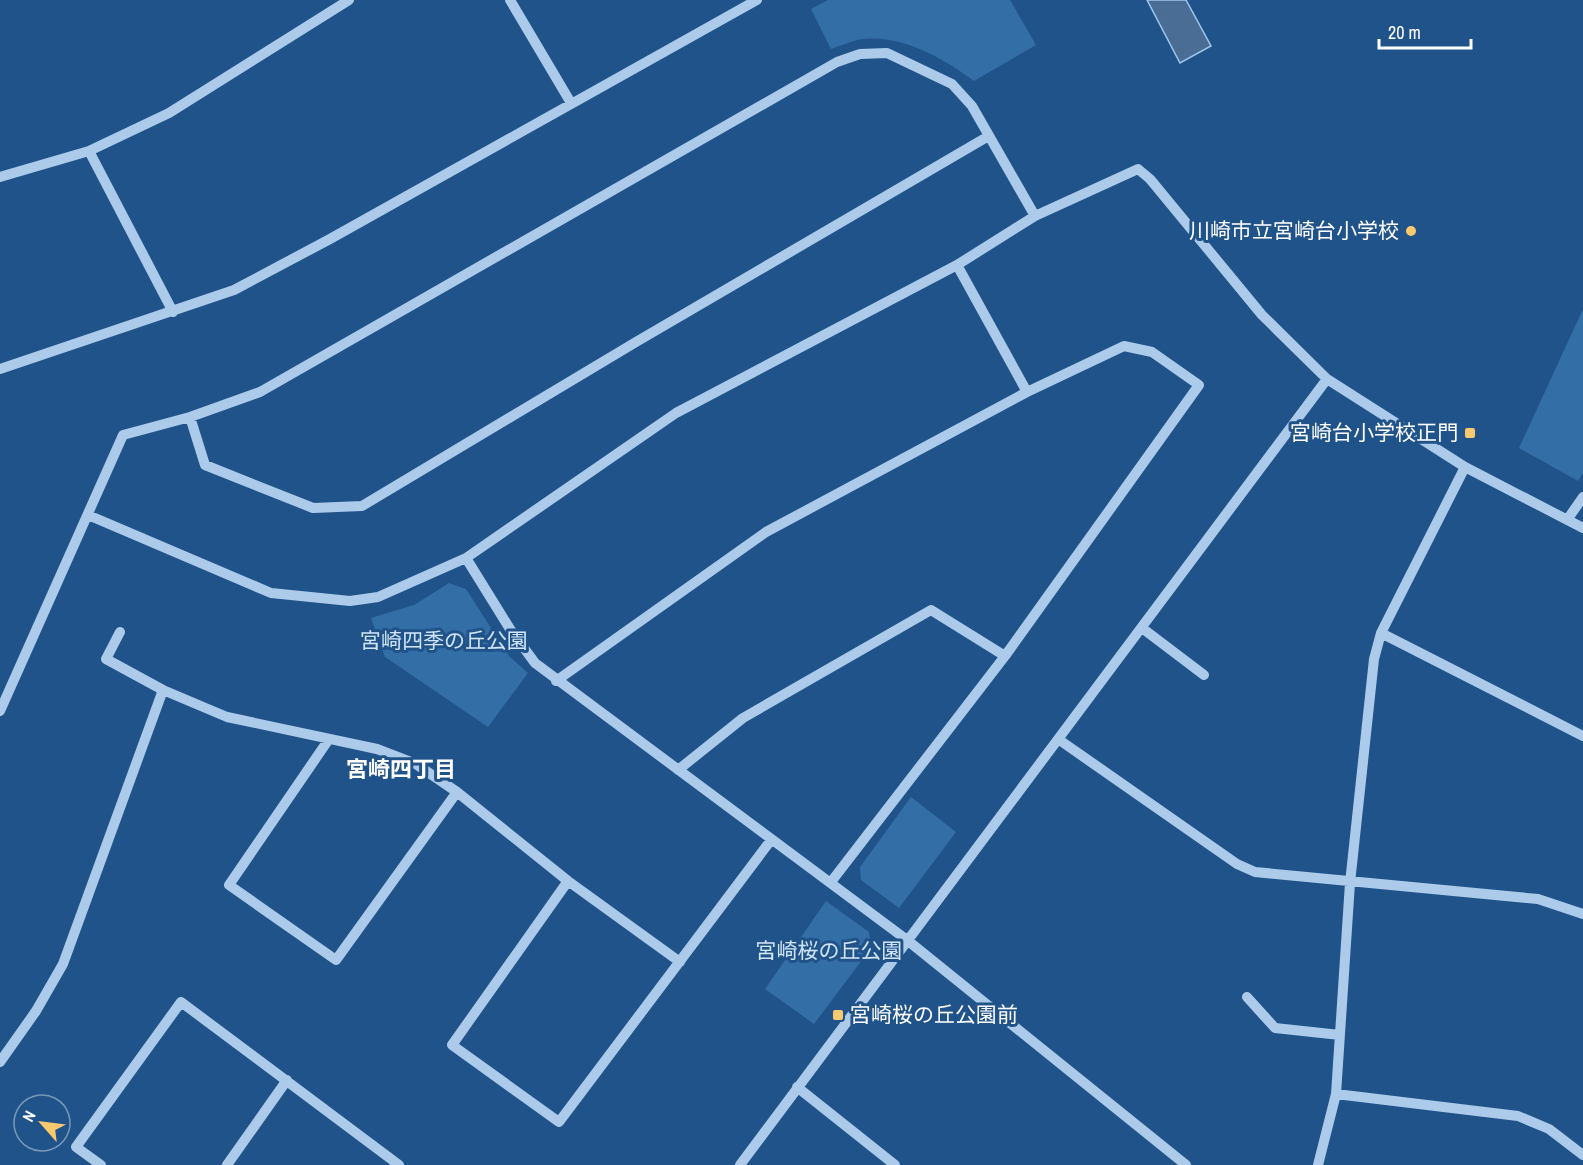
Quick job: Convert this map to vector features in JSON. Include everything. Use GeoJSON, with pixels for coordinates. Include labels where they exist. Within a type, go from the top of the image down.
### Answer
{"type":"FeatureCollection","features":[{"type":"Feature","properties":{"kind":"street"},"geometry":{"type":"LineString","coordinates":[[0,177],[89,152],[170,113],[348,0]]}},
{"type":"Feature","properties":{"kind":"street"},"geometry":{"type":"LineString","coordinates":[[510,0],[571,103]]}},
{"type":"Feature","properties":{"kind":"street"},"geometry":{"type":"LineString","coordinates":[[0,369],[234,290],[757,0]]}},
{"type":"Feature","properties":{"kind":"street"},"geometry":{"type":"LineString","coordinates":[[0,711],[123,435],[190,417],[260,392],[837,62],[860,54],[887,53],[926,69],[952,84],[972,106],[987,137],[1035,216]]}},
{"type":"Feature","properties":{"kind":"street"},"geometry":{"type":"LineString","coordinates":[[190,417],[205,465],[313,508],[362,506],[636,342],[987,137]]}},
{"type":"Feature","properties":{"kind":"street"},"geometry":{"type":"LineString","coordinates":[[89,152],[173,312]]}},
{"type":"Feature","properties":{"kind":"street"},"geometry":{"type":"LineString","coordinates":[[88,515],[271,593],[350,601],[378,597],[466,558],[676,413],[957,265],[1035,216],[1138,169],[1150,179],[1262,315],[1327,379],[1465,467],[1583,528]]}},
{"type":"Feature","properties":{"kind":"street"},"geometry":{"type":"LineString","coordinates":[[957,265],[1027,392]]}},
{"type":"Feature","properties":{"kind":"street"},"geometry":{"type":"LineString","coordinates":[[556,681],[766,532],[1027,392],[1124,346],[1152,352],[1199,385],[1005,656],[831,882]]}},
{"type":"Feature","properties":{"kind":"street"},"geometry":{"type":"LineString","coordinates":[[740,1165],[1327,379]]}},
{"type":"Feature","properties":{"kind":"street"},"geometry":{"type":"LineString","coordinates":[[1318,1165],[1336,1094],[1350,883],[1374,659],[1381,633],[1465,467]]}},
{"type":"Feature","properties":{"kind":"street"},"geometry":{"type":"LineString","coordinates":[[1567,520],[1583,496]]}},
{"type":"Feature","properties":{"kind":"street"},"geometry":{"type":"LineString","coordinates":[[466,558],[510,629],[535,663],[556,681],[907,940],[1186,1165]]}},
{"type":"Feature","properties":{"kind":"street"},"geometry":{"type":"LineString","coordinates":[[678,770],[743,718],[931,610],[1005,656]]}},
{"type":"Feature","properties":{"kind":"street"},"geometry":{"type":"LineString","coordinates":[[1143,628],[1204,675]]}},
{"type":"Feature","properties":{"kind":"street"},"geometry":{"type":"LineString","coordinates":[[120,632],[106,659],[163,690],[227,717],[377,749],[416,764],[457,792],[568,880],[680,962]]}},
{"type":"Feature","properties":{"kind":"street"},"geometry":{"type":"LineString","coordinates":[[1381,633],[1583,736]]}},
{"type":"Feature","properties":{"kind":"street"},"geometry":{"type":"LineString","coordinates":[[0,1062],[36,1011],[63,964],[83,916],[163,690]]}},
{"type":"Feature","properties":{"kind":"street"},"geometry":{"type":"LineString","coordinates":[[329,739],[230,885],[336,960],[457,792]]}},
{"type":"Feature","properties":{"kind":"street"},"geometry":{"type":"LineString","coordinates":[[1059,739],[1237,864],[1255,872],[1350,883],[1440,888],[1538,899],[1583,914]]}},
{"type":"Feature","properties":{"kind":"street"},"geometry":{"type":"LineString","coordinates":[[568,880],[452,1045],[559,1122],[771,840]]}},
{"type":"Feature","properties":{"kind":"street"},"geometry":{"type":"LineString","coordinates":[[1247,998],[1275,1028],[1340,1035]]}},
{"type":"Feature","properties":{"kind":"street"},"geometry":{"type":"LineString","coordinates":[[101,1165],[76,1147],[181,1002],[399,1165]]}},
{"type":"Feature","properties":{"kind":"street"},"geometry":{"type":"LineString","coordinates":[[227,1165],[287,1080]]}},
{"type":"Feature","properties":{"kind":"street"},"geometry":{"type":"LineString","coordinates":[[797,1087],[895,1165]]}},
{"type":"Feature","properties":{"kind":"street"},"geometry":{"type":"LineString","coordinates":[[1336,1094],[1518,1116],[1549,1129],[1583,1155]]}},
{"type":"Feature","properties":{"kind":"green space"},"geometry":{"type":"Polygon","coordinates":[[[828,0],[1010,0],[1036,45],[974,81],[934,56],[904,43],[889,40],[858,40],[831,49],[811,9],[828,0]]]}},
{"type":"Feature","properties":{"kind":"green space"},"geometry":{"type":"Polygon","coordinates":[[[1583,309],[1583,473],[1578,481],[1519,448],[1583,309]]]}},
{"type":"Feature","properties":{"kind":"green space","name":"宮崎四季の丘公園"},"geometry":{"type":"Polygon","coordinates":[[[449,583],[466,589],[509,656],[528,673],[488,727],[385,657],[371,618],[414,605],[449,583]]]}},
{"type":"Feature","properties":{"kind":"green space","name":"宮崎桜の丘公園"},"geometry":{"type":"Polygon","coordinates":[[[911,797],[956,832],[899,908],[861,880],[860,867],[911,797]]]}},
{"type":"Feature","properties":{"kind":"green space","name":"宮崎桜の丘公園"},"geometry":{"type":"Polygon","coordinates":[[[826,901],[869,932],[871,948],[814,1024],[765,989],[826,901]]]}},
{"type":"Feature","properties":{"kind":"shaded area"},"geometry":{"type":"Polygon","coordinates":[[[1147,0],[1186,0],[1211,46],[1180,63],[1147,0]]]}},
{"type":"Feature","properties":{"kind":"place","name":"川崎市立宮崎台小学校"},"geometry":{"type":"Point","coordinates":[1411,231]}},
{"type":"Feature","properties":{"kind":"place","name":"宮崎台小学校正門"},"geometry":{"type":"Point","coordinates":[1470,433]}},
{"type":"Feature","properties":{"kind":"place","name":"宮崎桜の丘公園前"},"geometry":{"type":"Point","coordinates":[838,1015]}},
{"type":"Feature","properties":{"kind":"district","name":"宮崎四丁目"},"geometry":{"type":"Point","coordinates":[401,769]}}]}
